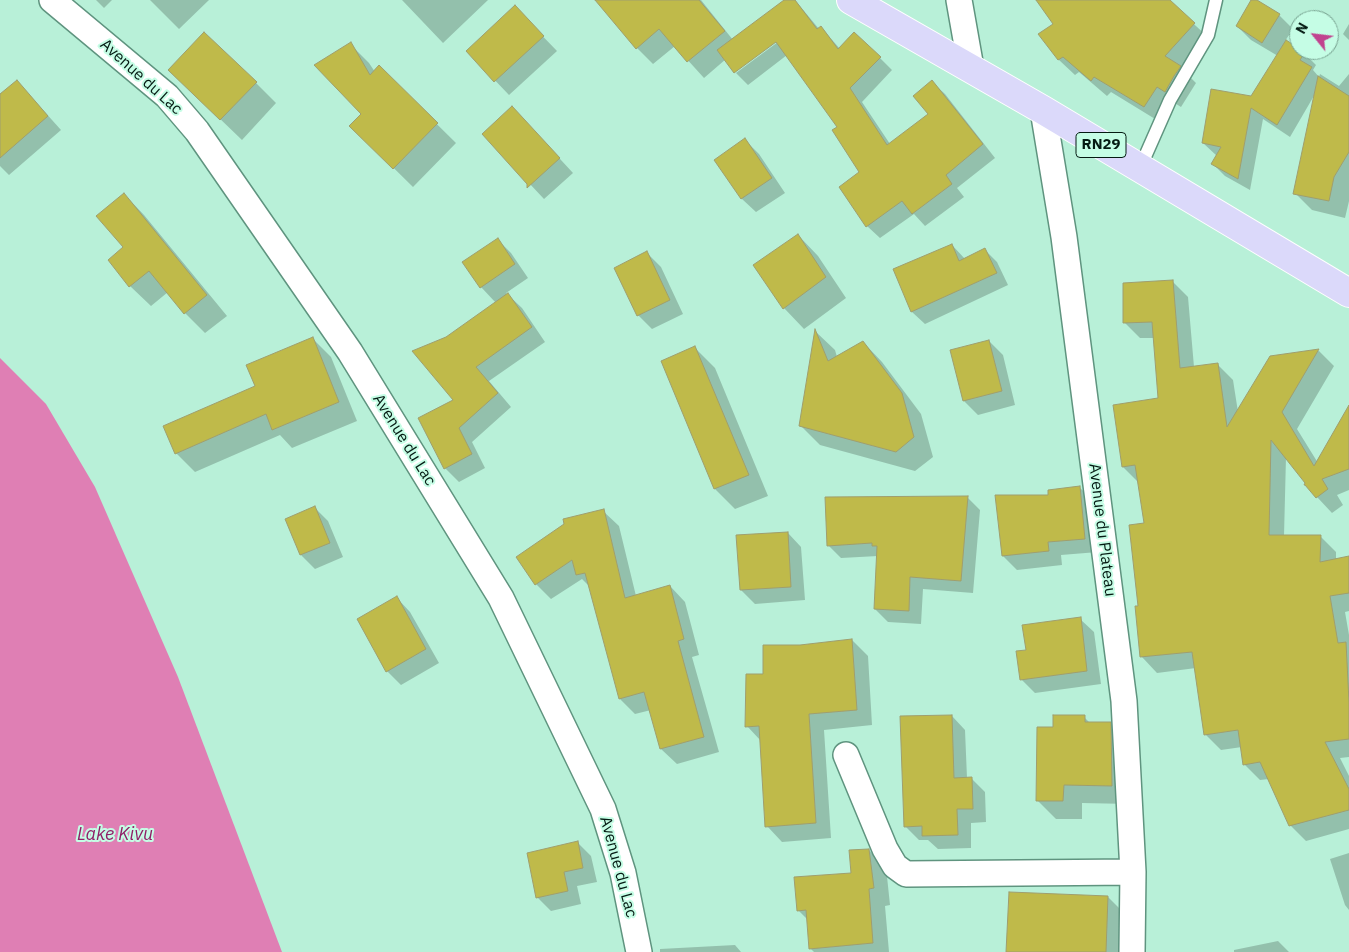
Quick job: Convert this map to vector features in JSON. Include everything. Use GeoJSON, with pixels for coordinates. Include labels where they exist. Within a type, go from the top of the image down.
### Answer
{"type":"FeatureCollection","features":[{"type":"Feature","properties":{"kind":"main road","name":"RN29"},"geometry":{"type":"LineString","coordinates":[[851,0],[1043,110],[1349,293]]}},
{"type":"Feature","properties":{"kind":"street","name":"Avenue du Lac"},"geometry":{"type":"LineString","coordinates":[[52,0],[167,96],[197,131],[350,352],[500,598],[603,809],[623,873],[639,952]]}},
{"type":"Feature","properties":{"kind":"street"},"geometry":{"type":"LineString","coordinates":[[959,0],[971,68]]}},
{"type":"Feature","properties":{"kind":"street","name":"Avenue du Plateau"},"geometry":{"type":"LineString","coordinates":[[1043,110],[1069,276],[1124,701],[1133,872],[1132,952]]}},
{"type":"Feature","properties":{"kind":"street"},"geometry":{"type":"LineString","coordinates":[[846,755],[885,849],[895,866],[906,874],[1133,872]]}},
{"type":"Feature","properties":{"kind":"lane"},"geometry":{"type":"LineString","coordinates":[[1140,168],[1170,100],[1208,35],[1216,0]]}},
{"type":"Feature","properties":{"kind":"water","name":"Lake Kivu"},"geometry":{"type":"Polygon","coordinates":[[[0,358],[46,404],[95,487],[178,677],[282,952],[0,952],[0,358]]]}},
{"type":"Feature","properties":{"kind":"building"},"geometry":{"type":"Polygon","coordinates":[[[595,0],[699,0],[725,31],[687,62],[659,29],[636,49],[595,0]]]}},
{"type":"Feature","properties":{"kind":"building"},"geometry":{"type":"Polygon","coordinates":[[[784,0],[795,0],[817,29],[821,26],[838,49],[854,32],[881,57],[850,88],[887,145],[928,114],[913,96],[932,80],[983,144],[946,175],[952,184],[912,214],[902,201],[866,227],[839,187],[859,172],[832,130],[837,127],[776,42],[734,73],[717,50],[784,0]]]}},
{"type":"Feature","properties":{"kind":"building"},"geometry":{"type":"Polygon","coordinates":[[[1036,0],[1170,0],[1195,23],[1165,56],[1181,66],[1165,92],[1157,87],[1144,107],[1094,77],[1091,81],[1063,57],[1058,60],[1038,34],[1053,24],[1036,0]]]}},
{"type":"Feature","properties":{"kind":"building"},"geometry":{"type":"Polygon","coordinates":[[[1251,0],[1257,0],[1280,14],[1262,43],[1236,26],[1251,0]]]}},
{"type":"Feature","properties":{"kind":"building"},"geometry":{"type":"Polygon","coordinates":[[[515,5],[544,36],[494,82],[466,51],[515,5]]]}},
{"type":"Feature","properties":{"kind":"building"},"geometry":{"type":"Polygon","coordinates":[[[204,32],[257,82],[220,120],[168,70],[204,32]]]}},
{"type":"Feature","properties":{"kind":"building"},"geometry":{"type":"Polygon","coordinates":[[[1286,40],[1289,42],[1289,60],[1300,60],[1312,67],[1277,125],[1251,108],[1238,179],[1211,164],[1221,147],[1202,143],[1211,89],[1251,96],[1286,40]]]}},
{"type":"Feature","properties":{"kind":"building"},"geometry":{"type":"Polygon","coordinates":[[[351,42],[370,75],[379,65],[438,123],[393,169],[349,126],[361,114],[314,65],[351,42]]]}},
{"type":"Feature","properties":{"kind":"building"},"geometry":{"type":"Polygon","coordinates":[[[1318,76],[1349,96],[1349,152],[1334,177],[1329,201],[1293,194],[1318,76]]]}},
{"type":"Feature","properties":{"kind":"building"},"geometry":{"type":"Polygon","coordinates":[[[17,80],[48,116],[0,158],[0,94],[17,80]]]}},
{"type":"Feature","properties":{"kind":"building"},"geometry":{"type":"Polygon","coordinates":[[[512,106],[560,158],[527,188],[527,184],[482,134],[512,106]]]}},
{"type":"Feature","properties":{"kind":"building"},"geometry":{"type":"Polygon","coordinates":[[[745,138],[772,178],[741,199],[714,160],[745,138]]]}},
{"type":"Feature","properties":{"kind":"building"},"geometry":{"type":"Polygon","coordinates":[[[124,193],[207,295],[184,314],[149,271],[129,287],[108,260],[123,247],[96,216],[124,193]]]}},
{"type":"Feature","properties":{"kind":"building"},"geometry":{"type":"Polygon","coordinates":[[[798,234],[826,277],[783,309],[753,265],[798,234]]]}},
{"type":"Feature","properties":{"kind":"building"},"geometry":{"type":"Polygon","coordinates":[[[498,238],[515,264],[480,288],[462,262],[498,238]]]}},
{"type":"Feature","properties":{"kind":"building"},"geometry":{"type":"Polygon","coordinates":[[[952,244],[959,261],[985,248],[997,273],[911,312],[893,269],[952,244]]]}},
{"type":"Feature","properties":{"kind":"building"},"geometry":{"type":"Polygon","coordinates":[[[647,251],[670,300],[637,316],[614,268],[647,251]]]}},
{"type":"Feature","properties":{"kind":"building"},"geometry":{"type":"Polygon","coordinates":[[[1173,280],[1180,368],[1218,363],[1227,427],[1270,356],[1319,349],[1282,412],[1314,466],[1349,405],[1349,469],[1322,479],[1328,489],[1316,498],[1304,485],[1305,483],[1271,440],[1269,535],[1321,535],[1320,562],[1349,556],[1349,593],[1330,596],[1338,643],[1346,642],[1349,739],[1325,742],[1349,789],[1349,810],[1289,826],[1260,762],[1243,765],[1238,730],[1204,735],[1192,652],[1140,657],[1135,606],[1138,606],[1129,525],[1144,523],[1135,465],[1122,467],[1113,405],[1158,398],[1152,322],[1123,323],[1123,283],[1173,280]]]}},
{"type":"Feature","properties":{"kind":"building"},"geometry":{"type":"Polygon","coordinates":[[[508,293],[532,327],[476,367],[498,393],[459,428],[472,454],[444,469],[418,418],[453,400],[412,351],[446,337],[508,293]]]}},
{"type":"Feature","properties":{"kind":"building"},"geometry":{"type":"Polygon","coordinates":[[[815,329],[828,361],[863,341],[902,393],[914,437],[896,452],[799,426],[815,329]]]}},
{"type":"Feature","properties":{"kind":"building"},"geometry":{"type":"Polygon","coordinates":[[[313,337],[339,402],[272,430],[266,414],[175,454],[163,426],[255,386],[246,365],[313,337]]]}},
{"type":"Feature","properties":{"kind":"building"},"geometry":{"type":"Polygon","coordinates":[[[989,340],[1002,391],[963,401],[950,350],[989,340]]]}},
{"type":"Feature","properties":{"kind":"building"},"geometry":{"type":"Polygon","coordinates":[[[695,346],[749,475],[714,489],[661,361],[695,346]]]}},
{"type":"Feature","properties":{"kind":"building"},"geometry":{"type":"Polygon","coordinates":[[[1080,486],[1085,539],[1048,542],[1049,551],[1002,556],[995,495],[1048,495],[1048,490],[1080,486]]]}},
{"type":"Feature","properties":{"kind":"building"},"geometry":{"type":"Polygon","coordinates":[[[968,496],[961,581],[910,577],[909,611],[874,609],[877,546],[872,546],[872,543],[827,546],[825,497],[968,496]]]}},
{"type":"Feature","properties":{"kind":"building"},"geometry":{"type":"Polygon","coordinates":[[[315,506],[330,543],[300,555],[285,519],[315,506]]]}},
{"type":"Feature","properties":{"kind":"building"},"geometry":{"type":"Polygon","coordinates":[[[604,509],[625,598],[670,585],[684,639],[678,641],[704,737],[660,749],[644,692],[619,699],[585,573],[576,575],[572,560],[535,585],[516,557],[564,524],[563,519],[604,509]]]}},
{"type":"Feature","properties":{"kind":"building"},"geometry":{"type":"Polygon","coordinates":[[[788,532],[791,587],[740,590],[736,535],[788,532]]]}},
{"type":"Feature","properties":{"kind":"building"},"geometry":{"type":"Polygon","coordinates":[[[397,596],[426,649],[386,672],[357,619],[397,596]]]}},
{"type":"Feature","properties":{"kind":"building"},"geometry":{"type":"Polygon","coordinates":[[[1081,617],[1087,671],[1020,680],[1016,651],[1026,650],[1022,625],[1081,617]]]}},
{"type":"Feature","properties":{"kind":"building"},"geometry":{"type":"Polygon","coordinates":[[[852,639],[857,710],[809,714],[816,823],[765,827],[759,726],[745,727],[746,674],[763,674],[763,645],[800,645],[852,639]]]}},
{"type":"Feature","properties":{"kind":"building"},"geometry":{"type":"Polygon","coordinates":[[[952,715],[954,778],[972,777],[973,809],[957,809],[958,835],[922,836],[922,826],[904,827],[900,716],[952,715]]]}},
{"type":"Feature","properties":{"kind":"building"},"geometry":{"type":"Polygon","coordinates":[[[1053,715],[1085,715],[1085,722],[1111,722],[1112,786],[1064,785],[1063,801],[1036,801],[1037,727],[1053,727],[1053,715]]]}},
{"type":"Feature","properties":{"kind":"building"},"geometry":{"type":"Polygon","coordinates":[[[578,841],[583,868],[564,872],[568,891],[536,898],[527,853],[578,841]]]}},
{"type":"Feature","properties":{"kind":"building"},"geometry":{"type":"Polygon","coordinates":[[[869,849],[874,888],[869,889],[873,943],[809,949],[806,910],[797,911],[794,877],[851,873],[849,850],[869,849]]]}},
{"type":"Feature","properties":{"kind":"building"},"geometry":{"type":"Polygon","coordinates":[[[1009,892],[1108,896],[1106,952],[1006,952],[1009,892]]]}}]}
